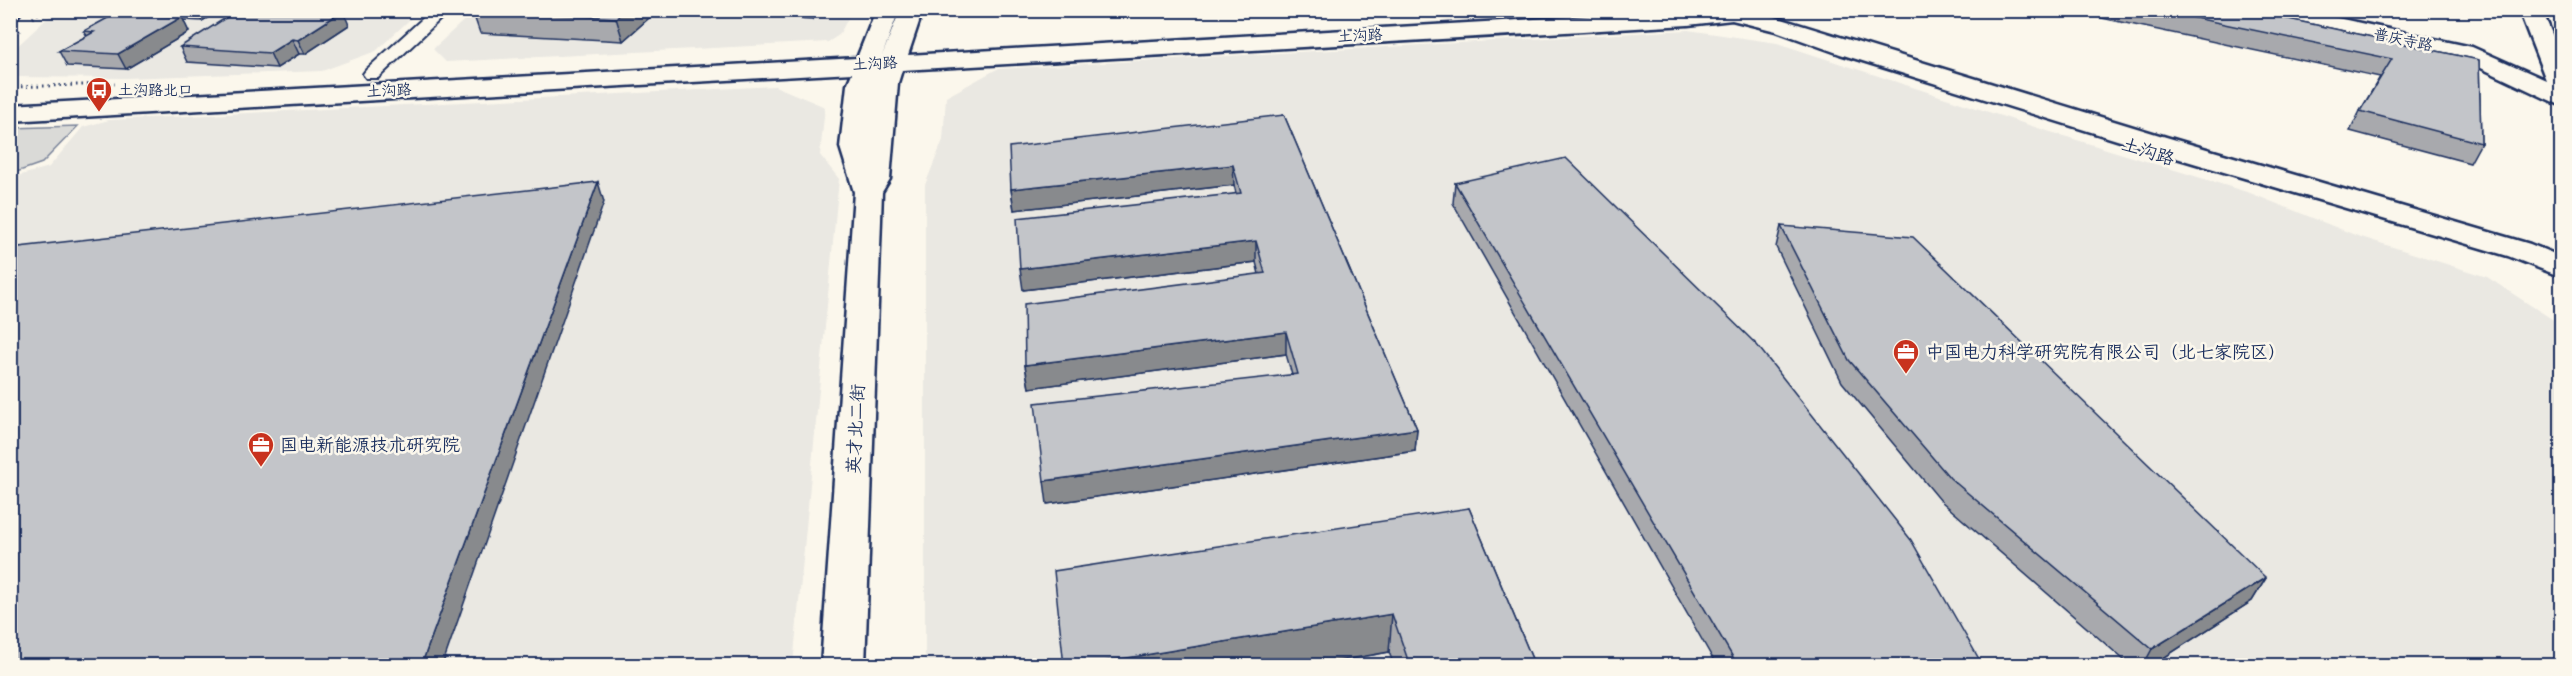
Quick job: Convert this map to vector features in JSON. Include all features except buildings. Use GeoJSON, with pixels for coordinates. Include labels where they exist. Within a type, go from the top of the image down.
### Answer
{"type":"FeatureCollection","features":[{"type":"Feature","properties":{"kind":"main road","name":"英才北二街"},"geometry":{"type":"LineString","coordinates":[[843,666],[868,192],[876,180],[885,83],[881,59],[888,10]]}},
{"type":"Feature","properties":{"kind":"main road","name":"英才北二街"},"geometry":{"type":"LineString","coordinates":[[881,59],[912,10]]}},
{"type":"Feature","properties":{"kind":"main road","name":"土沟路"},"geometry":{"type":"LineString","coordinates":[[10,113],[1653,10]]}},
{"type":"Feature","properties":{"kind":"main road","name":"土沟路"},"geometry":{"type":"LineString","coordinates":[[1691,10],[1743,12],[2145,140],[2519,250],[2562,268]]}},
{"type":"Feature","properties":{"kind":"main road","name":"普庆寺路"},"geometry":{"type":"LineString","coordinates":[[2265,10],[2472,54]]}},
{"type":"Feature","properties":{"kind":"main road"},"geometry":{"type":"LineString","coordinates":[[2530,10],[2527,48],[2562,89]]}},
{"type":"Feature","properties":{"kind":"main road","name":"土沟路"},"geometry":{"type":"LineString","coordinates":[[10,99],[881,59],[1743,12],[1766,30],[1846,59],[2562,279]]}},
{"type":"Feature","properties":{"kind":"main road"},"geometry":{"type":"LineString","coordinates":[[2472,54],[2527,48]]}},
{"type":"Feature","properties":{"kind":"main road"},"geometry":{"type":"LineString","coordinates":[[2472,54],[2562,98]]}},
{"type":"Feature","properties":{"kind":"street"},"geometry":{"type":"LineString","coordinates":[[372,74],[442,10]]}},
{"type":"Feature","properties":{"kind":"shaded area"},"geometry":{"type":"Polygon","coordinates":[[[55,11],[419,11],[376,51],[322,71],[125,78],[11,77],[11,52],[55,11]]]}},
{"type":"Feature","properties":{"kind":"shaded area"},"geometry":{"type":"Polygon","coordinates":[[[474,11],[852,11],[839,35],[828,42],[446,62],[433,49],[474,11]]]}},
{"type":"Feature","properties":{"kind":"shaded area"},"geometry":{"type":"Polygon","coordinates":[[[1688,30],[1777,43],[2041,129],[2250,193],[2355,235],[2487,277],[2561,325],[2561,665],[925,665],[925,185],[943,140],[946,97],[997,69],[1688,30]]]}},
{"type":"Feature","properties":{"kind":"shaded area","name":"国电新能源技术研究院"},"geometry":{"type":"Polygon","coordinates":[[[775,86],[825,107],[820,155],[839,179],[793,665],[11,666],[11,178],[49,167],[83,127],[109,120],[775,86]]]}},
{"type":"Feature","properties":{"kind":"shaded area"},"geometry":{"type":"Polygon","coordinates":[[[78,126],[42,163],[11,174],[11,128],[78,126]]]}},
{"type":"Feature","properties":{"kind":"place","name":"土沟路北口"},"geometry":{"type":"Point","coordinates":[99,113]}},
{"type":"Feature","properties":{"kind":"place","name":"中国电力科学研究院有限公司（北七家院区）"},"geometry":{"type":"Point","coordinates":[1906,375]}},
{"type":"Feature","properties":{"kind":"place","name":"国电新能源技术研究院"},"geometry":{"type":"Point","coordinates":[261,468]}}]}
